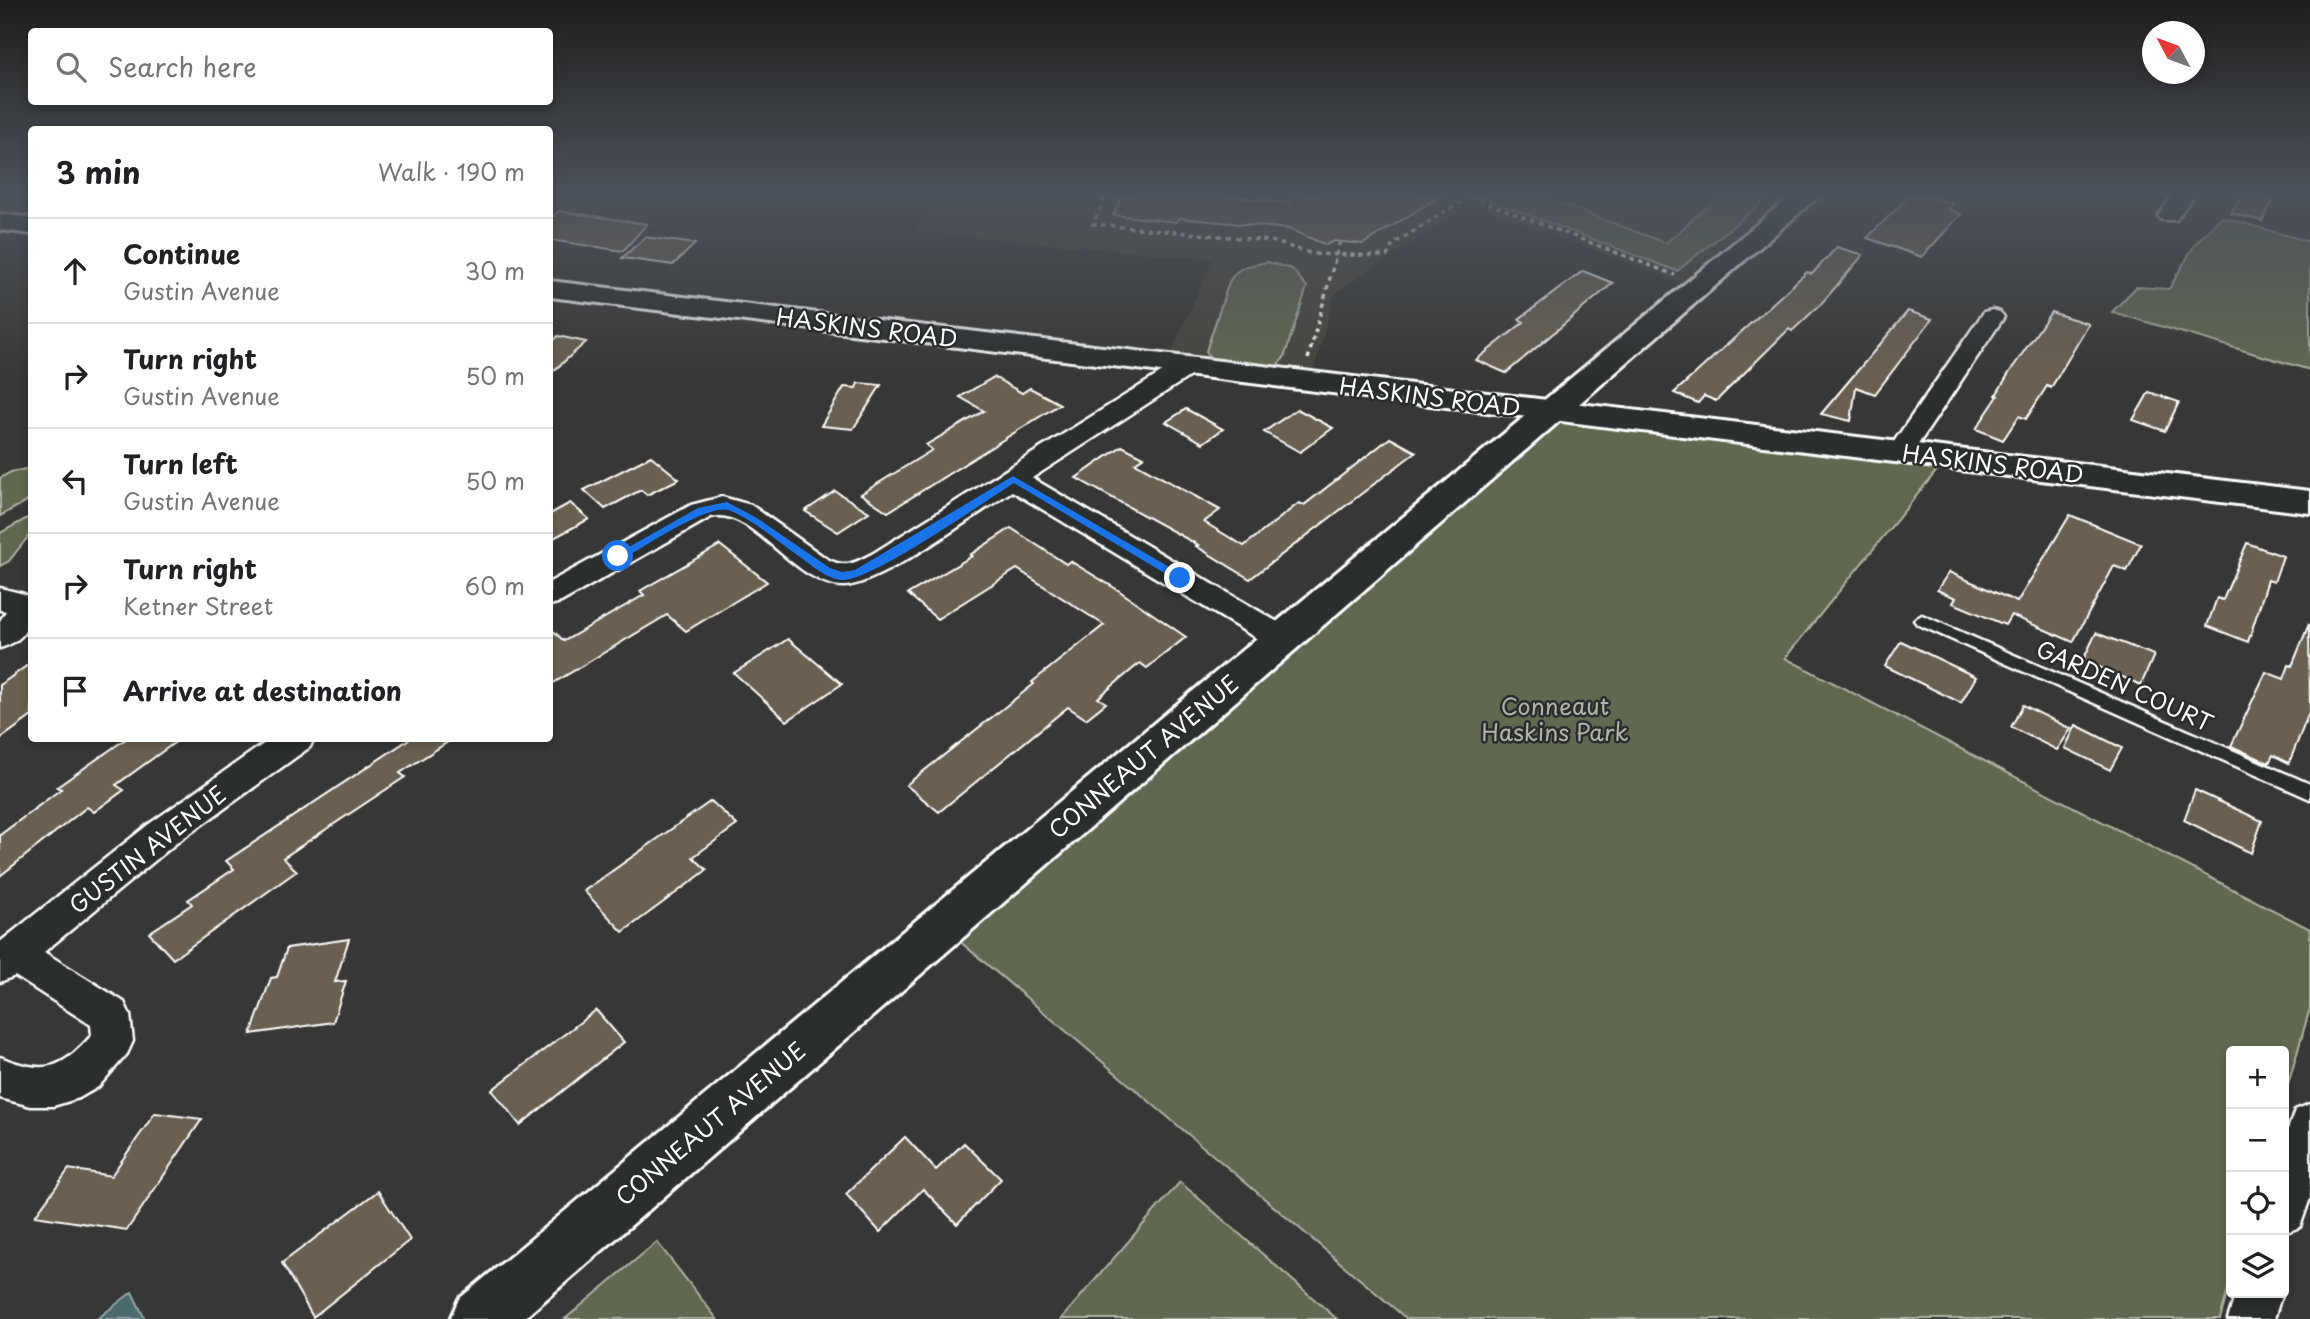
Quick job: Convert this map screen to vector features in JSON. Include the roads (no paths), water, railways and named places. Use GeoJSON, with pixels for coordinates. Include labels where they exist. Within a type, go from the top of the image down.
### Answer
{"type":"FeatureCollection","features":[{"type":"Feature","properties":{"kind":"main road","name":"CONNEAUT AVENUE"},"geometry":{"type":"LineString","coordinates":[[479,1319],[1553,411],[1729,257]]}},
{"type":"Feature","properties":{"kind":"main road","name":"HASKINS ROAD"},"geometry":{"type":"LineString","coordinates":[[553,289],[2310,502]]}},
{"type":"Feature","properties":{"kind":"street"},"geometry":{"type":"LineString","coordinates":[[1900,452],[1992,317]]}},
{"type":"Feature","properties":{"kind":"street"},"geometry":{"type":"LineString","coordinates":[[553,593],[701,511],[727,506],[754,520],[826,570],[841,576],[858,573],[882,561],[1189,366]]}},
{"type":"Feature","properties":{"kind":"street"},"geometry":{"type":"LineString","coordinates":[[1013,479],[1282,639]]}},
{"type":"Feature","properties":{"kind":"street"},"geometry":{"type":"LineString","coordinates":[[0,599],[12,600],[19,604],[22,610],[15,626],[0,637]]}},
{"type":"Feature","properties":{"kind":"street","name":"GUSTIN AVENUE"},"geometry":{"type":"LineString","coordinates":[[7,960],[162,834],[292,742]]}},
{"type":"Feature","properties":{"kind":"street"},"geometry":{"type":"LineString","coordinates":[[0,1077],[14,1084],[43,1088],[80,1076],[113,1041],[110,1015],[7,960]]}},
{"type":"Feature","properties":{"kind":"street"},"geometry":{"type":"LineString","coordinates":[[2289,1194],[2310,1125]]}},
{"type":"Feature","properties":{"kind":"street"},"geometry":{"type":"LineString","coordinates":[[2251,1319],[2257,1298]]}},
{"type":"Feature","properties":{"kind":"lane","name":"GARDEN COURT"},"geometry":{"type":"LineString","coordinates":[[1922,620],[2310,792]]}},
{"type":"Feature","properties":{"kind":"water"},"geometry":{"type":"Polygon","coordinates":[[[132,1292],[145,1319],[97,1319],[132,1292]]]}},
{"type":"Feature","properties":{"kind":"park label","name":"Conneaut Haskins Park"},"geometry":{"type":"Point","coordinates":[1555,718]}}]}
